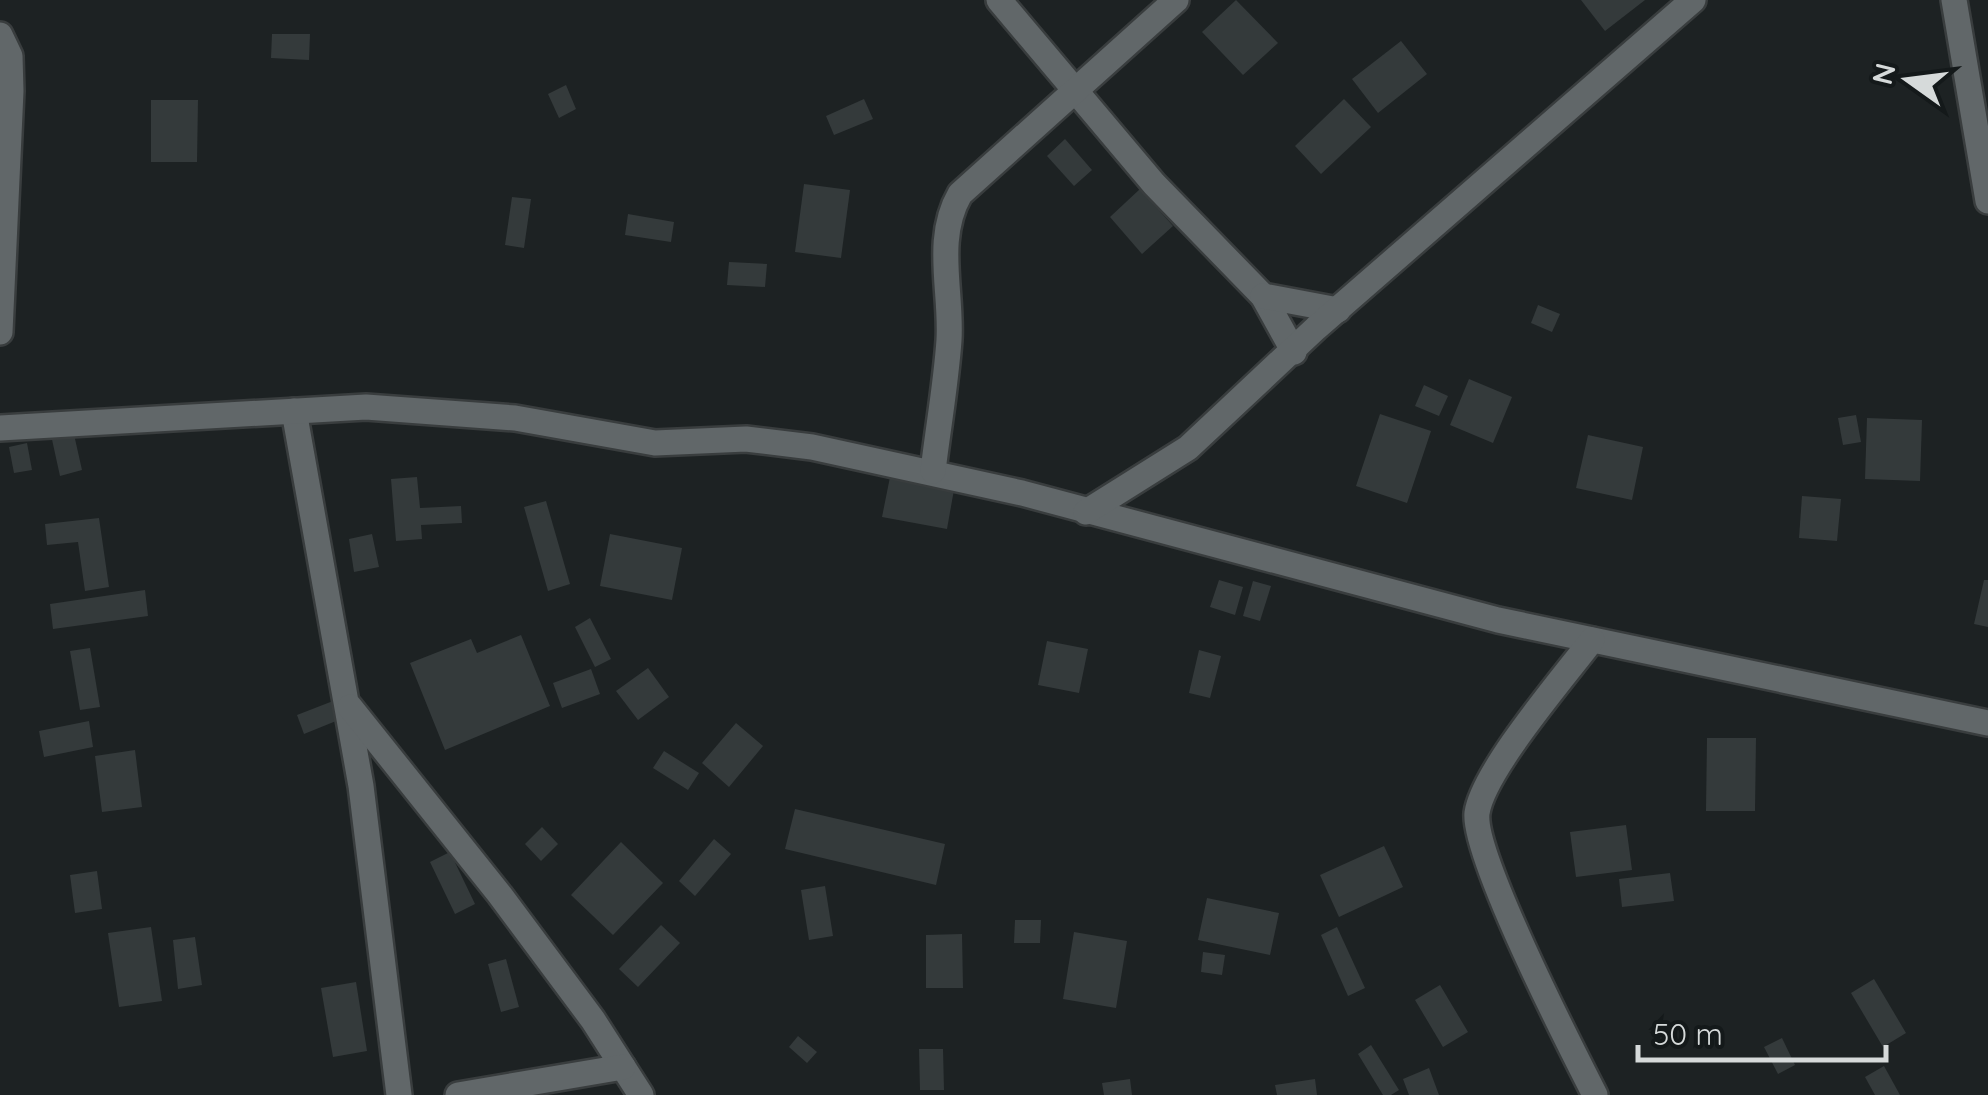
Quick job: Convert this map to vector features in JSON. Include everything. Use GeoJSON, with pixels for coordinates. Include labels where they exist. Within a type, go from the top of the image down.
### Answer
{"type":"FeatureCollection","features":[{"type":"Feature","properties":{"kind":"street"},"geometry":{"type":"LineString","coordinates":[[999,0],[1154,184],[1262,296],[1294,352]]}},
{"type":"Feature","properties":{"kind":"street"},"geometry":{"type":"LineString","coordinates":[[933,472],[949,338],[945,237],[952,208],[960,194],[1176,0]]}},
{"type":"Feature","properties":{"kind":"street"},"geometry":{"type":"LineString","coordinates":[[1086,512],[1188,448],[1338,310],[1693,0]]}},
{"type":"Feature","properties":{"kind":"street"},"geometry":{"type":"LineString","coordinates":[[1954,0],[1988,201]]}},
{"type":"Feature","properties":{"kind":"street"},"geometry":{"type":"LineString","coordinates":[[0,35],[10,56],[12,91],[0,332]]}},
{"type":"Feature","properties":{"kind":"street"},"geometry":{"type":"LineString","coordinates":[[1262,296],[1338,310]]}},
{"type":"Feature","properties":{"kind":"street"},"geometry":{"type":"LineString","coordinates":[[0,428],[366,407],[451,410],[655,443],[746,439],[812,447],[933,472],[1592,640],[1988,723]]}},
{"type":"Feature","properties":{"kind":"street"},"geometry":{"type":"LineString","coordinates":[[294,411],[347,704],[399,1095]]}},
{"type":"Feature","properties":{"kind":"street"},"geometry":{"type":"LineString","coordinates":[[1592,640],[1494,776],[1477,810],[1477,830],[1500,892],[1595,1095]]}},
{"type":"Feature","properties":{"kind":"street"},"geometry":{"type":"LineString","coordinates":[[347,704],[594,1020],[641,1095]]}},
{"type":"Feature","properties":{"kind":"street"},"geometry":{"type":"LineString","coordinates":[[458,1095],[622,1067]]}},
{"type":"Feature","properties":{"kind":"building"},"geometry":{"type":"Polygon","coordinates":[[[1236,0],[1278,43],[1243,75],[1202,32],[1236,0]]]}},
{"type":"Feature","properties":{"kind":"building"},"geometry":{"type":"Polygon","coordinates":[[[1581,0],[1645,0],[1605,31],[1581,0]]]}},
{"type":"Feature","properties":{"kind":"building"},"geometry":{"type":"Polygon","coordinates":[[[272,34],[310,34],[309,60],[271,58],[272,34]]]}},
{"type":"Feature","properties":{"kind":"building"},"geometry":{"type":"Polygon","coordinates":[[[1401,41],[1427,74],[1378,113],[1352,79],[1401,41]]]}},
{"type":"Feature","properties":{"kind":"building"},"geometry":{"type":"Polygon","coordinates":[[[566,85],[576,109],[559,118],[548,94],[566,85]]]}},
{"type":"Feature","properties":{"kind":"building"},"geometry":{"type":"Polygon","coordinates":[[[864,99],[873,119],[834,135],[826,116],[864,99]]]}},
{"type":"Feature","properties":{"kind":"building"},"geometry":{"type":"Polygon","coordinates":[[[1344,99],[1371,127],[1321,174],[1295,146],[1344,99]]]}},
{"type":"Feature","properties":{"kind":"building"},"geometry":{"type":"Polygon","coordinates":[[[151,100],[198,100],[197,162],[151,162],[151,100]]]}},
{"type":"Feature","properties":{"kind":"building"},"geometry":{"type":"Polygon","coordinates":[[[1065,139],[1092,170],[1074,186],[1047,156],[1065,139]]]}},
{"type":"Feature","properties":{"kind":"building"},"geometry":{"type":"Polygon","coordinates":[[[804,184],[850,190],[841,258],[795,252],[804,184]]]}},
{"type":"Feature","properties":{"kind":"building"},"geometry":{"type":"Polygon","coordinates":[[[1140,189],[1173,226],[1142,254],[1110,217],[1140,189]]]}},
{"type":"Feature","properties":{"kind":"building"},"geometry":{"type":"Polygon","coordinates":[[[512,197],[531,199],[524,248],[505,245],[512,197]]]}},
{"type":"Feature","properties":{"kind":"building"},"geometry":{"type":"Polygon","coordinates":[[[628,214],[674,222],[671,242],[625,235],[628,214]]]}},
{"type":"Feature","properties":{"kind":"building"},"geometry":{"type":"Polygon","coordinates":[[[729,262],[767,264],[765,287],[727,285],[729,262]]]}},
{"type":"Feature","properties":{"kind":"building"},"geometry":{"type":"Polygon","coordinates":[[[1538,305],[1560,314],[1552,332],[1531,323],[1538,305]]]}},
{"type":"Feature","properties":{"kind":"building"},"geometry":{"type":"Polygon","coordinates":[[[1469,379],[1512,397],[1493,443],[1450,425],[1469,379]]]}},
{"type":"Feature","properties":{"kind":"building"},"geometry":{"type":"Polygon","coordinates":[[[1424,385],[1448,396],[1439,416],[1415,406],[1424,385]]]}},
{"type":"Feature","properties":{"kind":"building"},"geometry":{"type":"Polygon","coordinates":[[[1380,414],[1431,431],[1407,503],[1356,486],[1380,414]]]}},
{"type":"Feature","properties":{"kind":"building"},"geometry":{"type":"Polygon","coordinates":[[[1856,415],[1861,442],[1843,445],[1838,418],[1856,415]]]}},
{"type":"Feature","properties":{"kind":"building"},"geometry":{"type":"Polygon","coordinates":[[[1867,418],[1922,420],[1920,481],[1865,479],[1867,418]]]}},
{"type":"Feature","properties":{"kind":"building"},"geometry":{"type":"Polygon","coordinates":[[[73,430],[82,470],[60,476],[51,435],[73,430]]]}},
{"type":"Feature","properties":{"kind":"building"},"geometry":{"type":"Polygon","coordinates":[[[1588,435],[1643,447],[1632,500],[1576,488],[1588,435]]]}},
{"type":"Feature","properties":{"kind":"building"},"geometry":{"type":"Polygon","coordinates":[[[27,443],[32,470],[14,473],[9,447],[27,443]]]}},
{"type":"Feature","properties":{"kind":"building"},"geometry":{"type":"Polygon","coordinates":[[[891,472],[955,484],[947,529],[882,517],[891,472]]]}},
{"type":"Feature","properties":{"kind":"building"},"geometry":{"type":"Polygon","coordinates":[[[417,477],[420,508],[461,506],[462,523],[421,525],[422,539],[396,541],[391,479],[417,477]]]}},
{"type":"Feature","properties":{"kind":"building"},"geometry":{"type":"Polygon","coordinates":[[[1802,496],[1841,499],[1837,541],[1799,538],[1802,496]]]}},
{"type":"Feature","properties":{"kind":"building"},"geometry":{"type":"Polygon","coordinates":[[[546,501],[570,584],[548,591],[524,507],[546,501]]]}},
{"type":"Feature","properties":{"kind":"building"},"geometry":{"type":"Polygon","coordinates":[[[99,518],[109,587],[85,591],[78,542],[47,545],[45,524],[99,518]]]}},
{"type":"Feature","properties":{"kind":"building"},"geometry":{"type":"Polygon","coordinates":[[[372,534],[379,567],[354,572],[349,539],[372,534]]]}},
{"type":"Feature","properties":{"kind":"building"},"geometry":{"type":"Polygon","coordinates":[[[610,534],[682,548],[672,600],[600,586],[610,534]]]}},
{"type":"Feature","properties":{"kind":"building"},"geometry":{"type":"Polygon","coordinates":[[[1219,580],[1243,587],[1235,615],[1210,607],[1219,580]]]}},
{"type":"Feature","properties":{"kind":"building"},"geometry":{"type":"Polygon","coordinates":[[[1984,580],[1988,580],[1988,627],[1974,624],[1984,580]]]}},
{"type":"Feature","properties":{"kind":"building"},"geometry":{"type":"Polygon","coordinates":[[[1253,581],[1271,586],[1260,621],[1243,616],[1253,581]]]}},
{"type":"Feature","properties":{"kind":"building"},"geometry":{"type":"Polygon","coordinates":[[[145,590],[148,616],[53,629],[50,604],[145,590]]]}},
{"type":"Feature","properties":{"kind":"building"},"geometry":{"type":"Polygon","coordinates":[[[590,618],[611,659],[595,667],[575,627],[590,618]]]}},
{"type":"Feature","properties":{"kind":"building"},"geometry":{"type":"Polygon","coordinates":[[[521,635],[550,706],[445,750],[410,663],[471,639],[477,653],[521,635]]]}},
{"type":"Feature","properties":{"kind":"building"},"geometry":{"type":"Polygon","coordinates":[[[1047,641],[1088,649],[1079,693],[1038,685],[1047,641]]]}},
{"type":"Feature","properties":{"kind":"building"},"geometry":{"type":"Polygon","coordinates":[[[90,648],[100,707],[80,710],[70,651],[90,648]]]}},
{"type":"Feature","properties":{"kind":"building"},"geometry":{"type":"Polygon","coordinates":[[[1199,650],[1221,656],[1210,698],[1189,693],[1199,650]]]}},
{"type":"Feature","properties":{"kind":"building"},"geometry":{"type":"Polygon","coordinates":[[[648,668],[669,697],[638,720],[616,691],[648,668]]]}},
{"type":"Feature","properties":{"kind":"building"},"geometry":{"type":"Polygon","coordinates":[[[591,669],[600,694],[562,708],[553,683],[591,669]]]}},
{"type":"Feature","properties":{"kind":"building"},"geometry":{"type":"Polygon","coordinates":[[[333,701],[341,719],[304,734],[297,715],[333,701]]]}},
{"type":"Feature","properties":{"kind":"building"},"geometry":{"type":"Polygon","coordinates":[[[89,721],[93,747],[44,757],[39,731],[89,721]]]}},
{"type":"Feature","properties":{"kind":"building"},"geometry":{"type":"Polygon","coordinates":[[[736,723],[763,746],[729,787],[702,763],[736,723]]]}},
{"type":"Feature","properties":{"kind":"building"},"geometry":{"type":"Polygon","coordinates":[[[1707,738],[1756,738],[1755,811],[1706,811],[1707,738]]]}},
{"type":"Feature","properties":{"kind":"building"},"geometry":{"type":"Polygon","coordinates":[[[135,750],[142,807],[102,812],[95,756],[135,750]]]}},
{"type":"Feature","properties":{"kind":"building"},"geometry":{"type":"Polygon","coordinates":[[[664,751],[699,773],[688,790],[653,768],[664,751]]]}},
{"type":"Feature","properties":{"kind":"building"},"geometry":{"type":"Polygon","coordinates":[[[795,809],[945,844],[936,885],[785,849],[795,809]]]}},
{"type":"Feature","properties":{"kind":"building"},"geometry":{"type":"Polygon","coordinates":[[[1626,825],[1632,870],[1576,877],[1570,832],[1626,825]]]}},
{"type":"Feature","properties":{"kind":"building"},"geometry":{"type":"Polygon","coordinates":[[[542,827],[558,844],[541,861],[525,844],[542,827]]]}},
{"type":"Feature","properties":{"kind":"building"},"geometry":{"type":"Polygon","coordinates":[[[714,839],[731,854],[695,896],[679,881],[714,839]]]}},
{"type":"Feature","properties":{"kind":"building"},"geometry":{"type":"Polygon","coordinates":[[[621,842],[663,883],[613,935],[571,895],[621,842]]]}},
{"type":"Feature","properties":{"kind":"building"},"geometry":{"type":"Polygon","coordinates":[[[1384,846],[1403,887],[1339,917],[1320,875],[1384,846]]]}},
{"type":"Feature","properties":{"kind":"building"},"geometry":{"type":"Polygon","coordinates":[[[450,852],[475,904],[455,914],[430,862],[450,852]]]}},
{"type":"Feature","properties":{"kind":"building"},"geometry":{"type":"Polygon","coordinates":[[[97,871],[102,909],[75,913],[70,875],[97,871]]]}},
{"type":"Feature","properties":{"kind":"building"},"geometry":{"type":"Polygon","coordinates":[[[1670,873],[1674,901],[1622,907],[1619,879],[1670,873]]]}},
{"type":"Feature","properties":{"kind":"building"},"geometry":{"type":"Polygon","coordinates":[[[825,886],[833,936],[809,940],[801,890],[825,886]]]}},
{"type":"Feature","properties":{"kind":"building"},"geometry":{"type":"Polygon","coordinates":[[[1207,898],[1279,913],[1270,955],[1198,940],[1207,898]]]}},
{"type":"Feature","properties":{"kind":"building"},"geometry":{"type":"Polygon","coordinates":[[[1015,920],[1041,920],[1040,943],[1014,943],[1015,920]]]}},
{"type":"Feature","properties":{"kind":"building"},"geometry":{"type":"Polygon","coordinates":[[[661,925],[680,943],[638,987],[619,969],[661,925]]]}},
{"type":"Feature","properties":{"kind":"building"},"geometry":{"type":"Polygon","coordinates":[[[151,927],[162,1001],[119,1007],[108,933],[151,927]]]}},
{"type":"Feature","properties":{"kind":"building"},"geometry":{"type":"Polygon","coordinates":[[[1337,927],[1365,988],[1348,996],[1321,935],[1337,927]]]}},
{"type":"Feature","properties":{"kind":"building"},"geometry":{"type":"Polygon","coordinates":[[[1074,932],[1127,941],[1116,1008],[1063,999],[1074,932]]]}},
{"type":"Feature","properties":{"kind":"building"},"geometry":{"type":"Polygon","coordinates":[[[962,934],[963,988],[926,988],[926,935],[962,934]]]}},
{"type":"Feature","properties":{"kind":"building"},"geometry":{"type":"Polygon","coordinates":[[[195,937],[202,985],[178,989],[173,940],[195,937]]]}},
{"type":"Feature","properties":{"kind":"building"},"geometry":{"type":"Polygon","coordinates":[[[1203,952],[1225,955],[1222,975],[1201,972],[1203,952]]]}},
{"type":"Feature","properties":{"kind":"building"},"geometry":{"type":"Polygon","coordinates":[[[506,959],[519,1007],[501,1012],[488,964],[506,959]]]}},
{"type":"Feature","properties":{"kind":"building"},"geometry":{"type":"Polygon","coordinates":[[[1874,979],[1906,1033],[1883,1047],[1851,993],[1874,979]]]}},
{"type":"Feature","properties":{"kind":"building"},"geometry":{"type":"Polygon","coordinates":[[[356,982],[367,1051],[333,1057],[321,988],[356,982]]]}},
{"type":"Feature","properties":{"kind":"building"},"geometry":{"type":"Polygon","coordinates":[[[1440,985],[1468,1032],[1443,1047],[1415,1000],[1440,985]]]}},
{"type":"Feature","properties":{"kind":"building"},"geometry":{"type":"Polygon","coordinates":[[[798,1036],[817,1052],[807,1063],[789,1047],[798,1036]]]}},
{"type":"Feature","properties":{"kind":"building"},"geometry":{"type":"Polygon","coordinates":[[[1782,1038],[1795,1065],[1778,1074],[1764,1047],[1782,1038]]]}},
{"type":"Feature","properties":{"kind":"building"},"geometry":{"type":"Polygon","coordinates":[[[1371,1045],[1399,1090],[1391,1095],[1383,1095],[1358,1054],[1371,1045]]]}},
{"type":"Feature","properties":{"kind":"building"},"geometry":{"type":"Polygon","coordinates":[[[919,1049],[943,1049],[944,1090],[920,1090],[919,1049]]]}},
{"type":"Feature","properties":{"kind":"building"},"geometry":{"type":"Polygon","coordinates":[[[1884,1066],[1900,1095],[1875,1095],[1865,1077],[1884,1066]]]}},
{"type":"Feature","properties":{"kind":"building"},"geometry":{"type":"Polygon","coordinates":[[[1429,1068],[1439,1095],[1409,1095],[1403,1079],[1429,1068]]]}},
{"type":"Feature","properties":{"kind":"building"},"geometry":{"type":"Polygon","coordinates":[[[1130,1079],[1132,1095],[1104,1095],[1102,1083],[1130,1079]]]}},
{"type":"Feature","properties":{"kind":"building"},"geometry":{"type":"Polygon","coordinates":[[[1315,1079],[1317,1095],[1277,1095],[1275,1085],[1315,1079]]]}}]}
